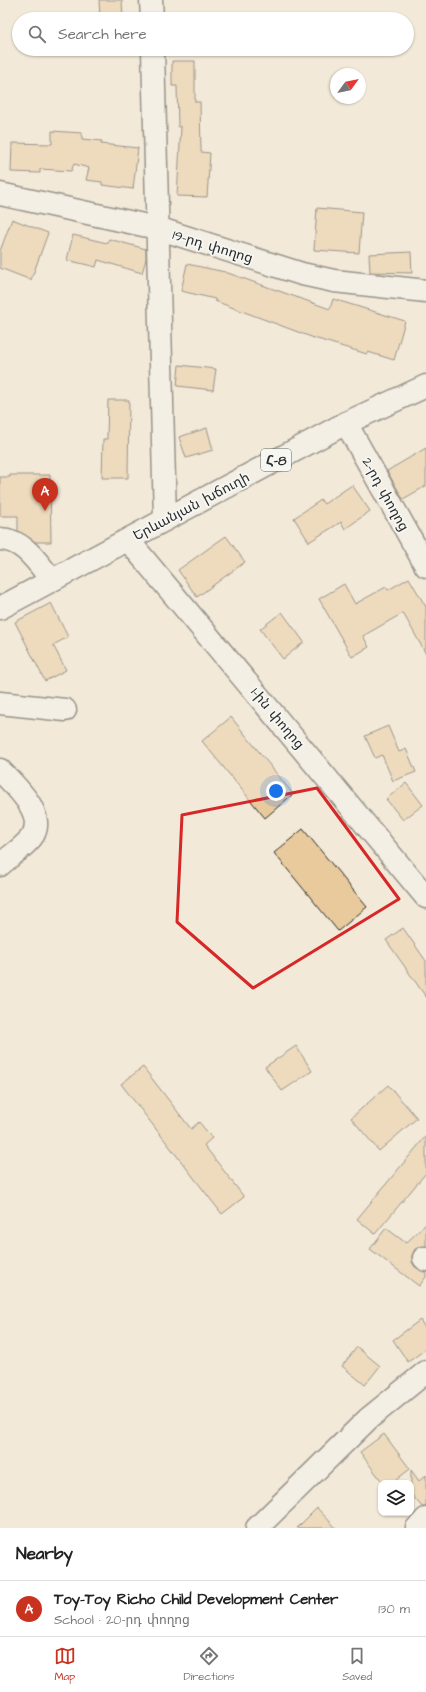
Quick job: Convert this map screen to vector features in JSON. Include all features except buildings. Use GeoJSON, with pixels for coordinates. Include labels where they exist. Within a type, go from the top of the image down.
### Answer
{"type":"FeatureCollection","features":[{"type":"Feature","properties":{"kind":"street"},"geometry":{"type":"LineString","coordinates":[[151,0],[152,12]]}},
{"type":"Feature","properties":{"kind":"street"},"geometry":{"type":"LineString","coordinates":[[152,56],[165,520]]}},
{"type":"Feature","properties":{"kind":"street","name":"19-րդ փողոց"},"geometry":{"type":"LineString","coordinates":[[0,194],[157,228],[302,274],[334,281],[426,291]]}},
{"type":"Feature","properties":{"kind":"street","name":"Երևանյան խճուղի"},"geometry":{"type":"LineString","coordinates":[[0,608],[51,579],[128,540],[346,423],[426,386]]}},
{"type":"Feature","properties":{"kind":"street","name":"2-րդ փողոց"},"geometry":{"type":"LineString","coordinates":[[346,423],[426,566]]}},
{"type":"Feature","properties":{"kind":"street"},"geometry":{"type":"LineString","coordinates":[[0,539],[19,544],[30,553],[51,579]]}},
{"type":"Feature","properties":{"kind":"street","name":"1-ին փողոց"},"geometry":{"type":"LineString","coordinates":[[128,540],[426,897]]}},
{"type":"Feature","properties":{"kind":"street"},"geometry":{"type":"LineString","coordinates":[[0,703],[65,710]]}},
{"type":"Feature","properties":{"kind":"street"},"geometry":{"type":"LineString","coordinates":[[0,770],[27,800],[36,815],[32,837],[0,865]]}},
{"type":"Feature","properties":{"kind":"street"},"geometry":{"type":"LineString","coordinates":[[257,1528],[368,1419],[426,1372]]}},
{"type":"Feature","properties":{"kind":"street"},"geometry":{"type":"LineString","coordinates":[[417,1528],[426,1519]]}},
{"type":"Feature","properties":{"kind":"highlighted area"},"geometry":{"type":"Polygon","coordinates":[[[317,788],[399,899],[253,988],[177,922],[182,815],[317,788]]]}},
{"type":"Feature","properties":{"kind":"place","name":"Toy-Toy Richo Child Development Center"},"geometry":{"type":"Point","coordinates":[45,511]}}]}
